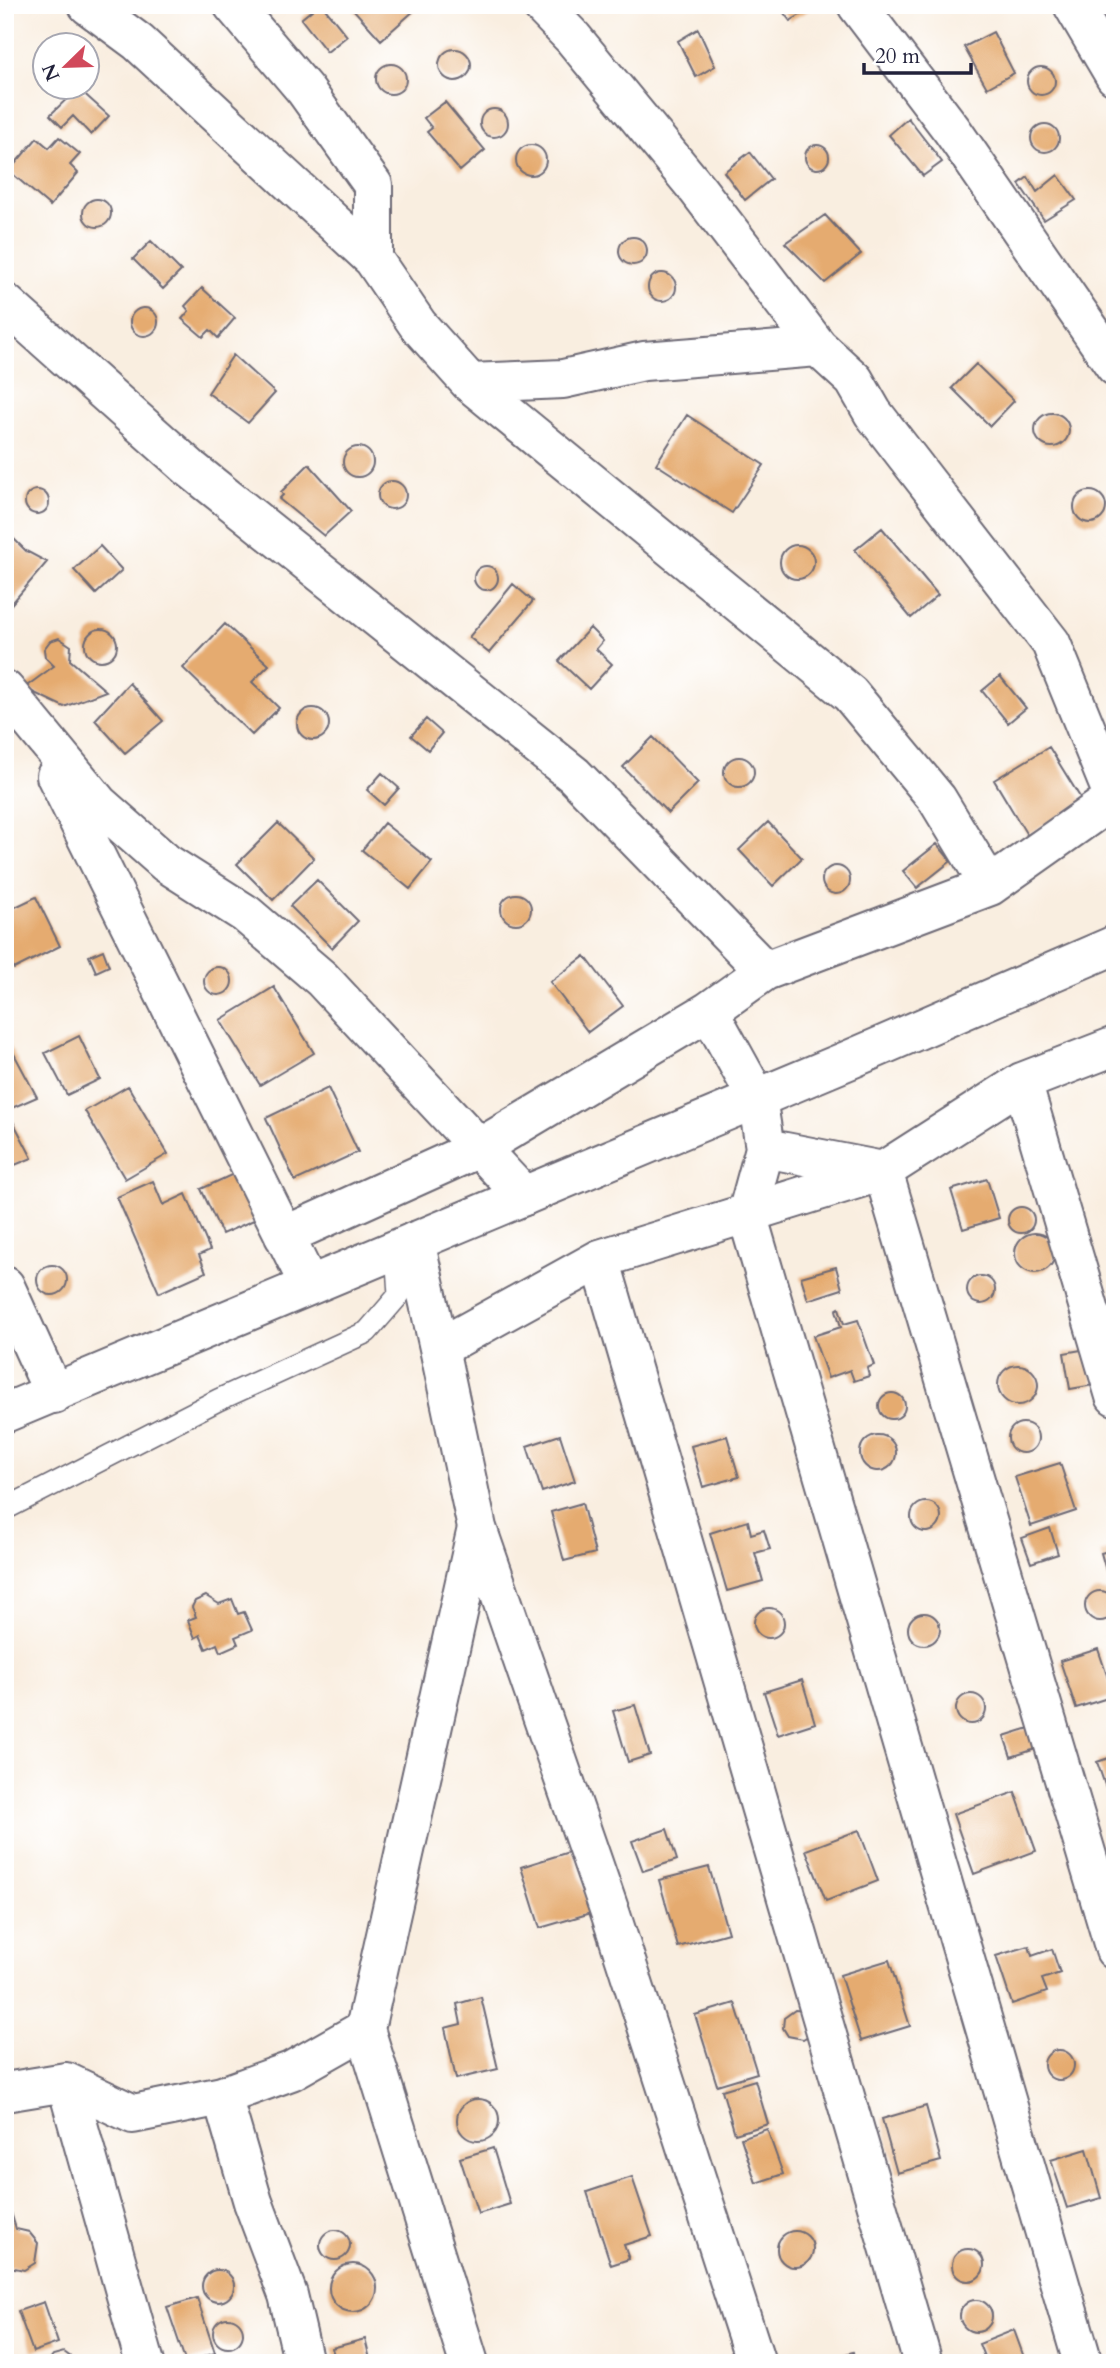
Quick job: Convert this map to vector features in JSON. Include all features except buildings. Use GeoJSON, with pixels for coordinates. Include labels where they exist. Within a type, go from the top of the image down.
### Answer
{"type":"FeatureCollection","features":[{"type":"Feature","properties":{"kind":"street"},"geometry":{"type":"LineString","coordinates":[[88,5],[138,42],[373,259],[418,325],[471,383],[850,694],[937,799],[990,886]]}},
{"type":"Feature","properties":{"kind":"street"},"geometry":{"type":"LineString","coordinates":[[233,5],[305,90],[373,185],[373,259]]}},
{"type":"Feature","properties":{"kind":"street"},"geometry":{"type":"LineString","coordinates":[[284,1236],[479,1148],[709,1011],[765,971],[990,886],[1114,800],[1051,643],[873,413],[854,380],[818,348],[698,190],[573,38],[541,5]]}},
{"type":"Feature","properties":{"kind":"street"},"geometry":{"type":"LineString","coordinates":[[857,5],[952,130],[1115,366]]}},
{"type":"Feature","properties":{"kind":"street"},"geometry":{"type":"LineString","coordinates":[[1073,5],[1115,76]]}},
{"type":"Feature","properties":{"kind":"street"},"geometry":{"type":"LineString","coordinates":[[5,303],[191,469],[574,775],[765,971]]}},
{"type":"Feature","properties":{"kind":"street"},"geometry":{"type":"LineString","coordinates":[[471,383],[563,379],[644,361],[818,348]]}},
{"type":"Feature","properties":{"kind":"street"},"geometry":{"type":"LineString","coordinates":[[15,702],[99,804],[166,863],[246,914],[321,979],[524,1196]]}},
{"type":"Feature","properties":{"kind":"street"},"geometry":{"type":"LineString","coordinates":[[15,702],[309,1285]]}},
{"type":"Feature","properties":{"kind":"street"},"geometry":{"type":"LineString","coordinates":[[5,1413],[757,1098],[1115,944]]}},
{"type":"Feature","properties":{"kind":"street"},"geometry":{"type":"LineString","coordinates":[[709,1011],[757,1098],[765,1148],[747,1214],[1083,2363]]}},
{"type":"Feature","properties":{"kind":"street"},"geometry":{"type":"LineString","coordinates":[[439,1348],[600,1259],[883,1171],[1022,1082],[1115,1046]]}},
{"type":"Feature","properties":{"kind":"street"},"geometry":{"type":"LineString","coordinates":[[1022,1082],[1115,1396]]}},
{"type":"Feature","properties":{"kind":"street"},"geometry":{"type":"LineString","coordinates":[[765,1148],[883,1171]]}},
{"type":"Feature","properties":{"kind":"street"},"geometry":{"type":"LineString","coordinates":[[883,1171],[1115,1950]]}},
{"type":"Feature","properties":{"kind":"street"},"geometry":{"type":"LineString","coordinates":[[406,1245],[439,1348],[477,1528],[611,1915],[756,2363]]}},
{"type":"Feature","properties":{"kind":"street"},"geometry":{"type":"LineString","coordinates":[[600,1259],[923,2363]]}},
{"type":"Feature","properties":{"kind":"street"},"geometry":{"type":"LineString","coordinates":[[5,1286],[54,1394]]}},
{"type":"Feature","properties":{"kind":"street"},"geometry":{"type":"LineString","coordinates":[[469,2363],[365,2029],[477,1528]]}},
{"type":"Feature","properties":{"kind":"street"},"geometry":{"type":"LineString","coordinates":[[5,2092],[66,2082],[133,2114],[222,2096],[291,2071],[365,2029]]}},
{"type":"Feature","properties":{"kind":"street"},"geometry":{"type":"LineString","coordinates":[[66,2082],[145,2363]]}},
{"type":"Feature","properties":{"kind":"street"},"geometry":{"type":"LineString","coordinates":[[222,2096],[253,2202],[288,2295],[304,2363]]}},
{"type":"Feature","properties":{"kind":"lane"},"geometry":{"type":"LineString","coordinates":[[5,1509],[67,1474],[218,1399],[368,1332],[400,1295],[406,1245]]}}]}
